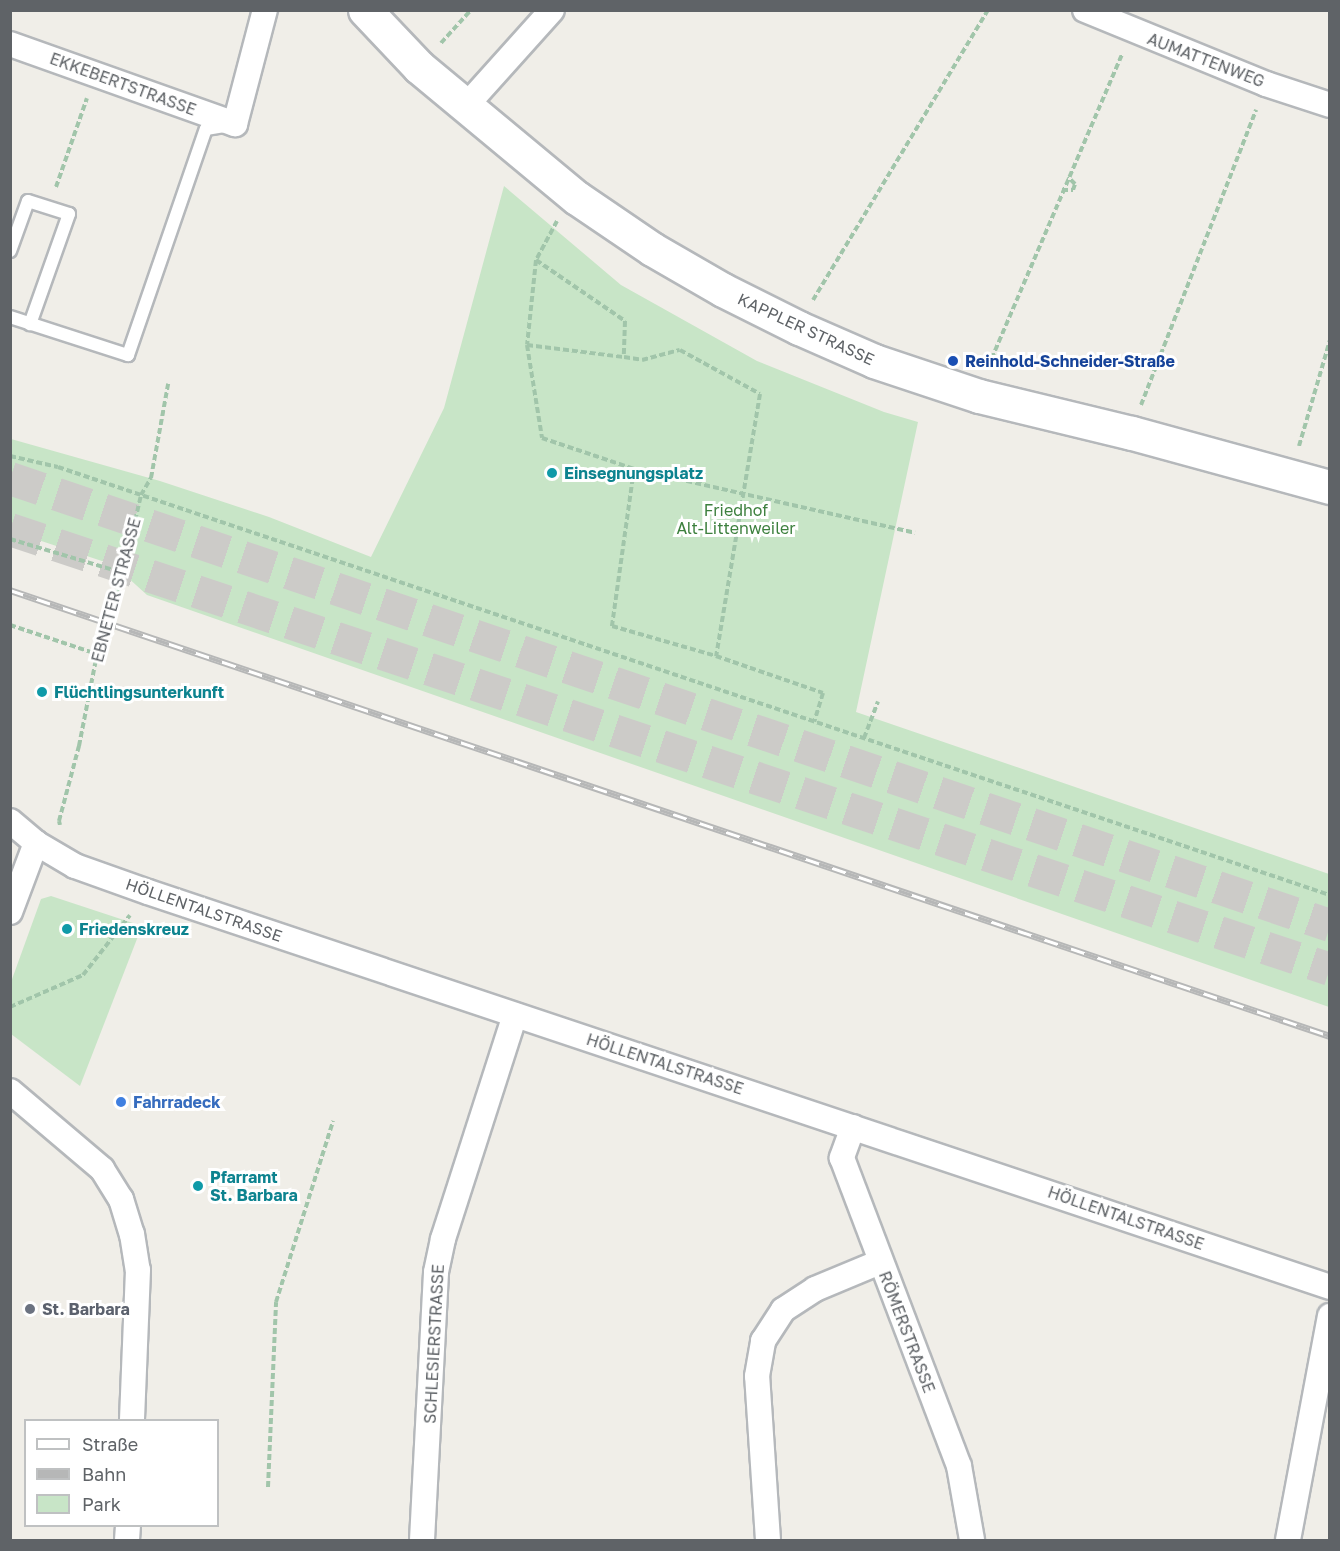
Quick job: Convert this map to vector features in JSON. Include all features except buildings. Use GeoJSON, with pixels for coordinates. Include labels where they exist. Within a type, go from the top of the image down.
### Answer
{"type":"FeatureCollection","features":[{"type":"Feature","properties":{"kind":"street"},"geometry":{"type":"LineString","coordinates":[[235,124],[265,10]]}},
{"type":"Feature","properties":{"kind":"street","name":"KAPPLER STRASSE"},"geometry":{"type":"LineString","coordinates":[[365,10],[419,67],[578,198],[652,249],[723,290],[874,361],[979,396],[1132,433],[1329,487]]}},
{"type":"Feature","properties":{"kind":"street"},"geometry":{"type":"LineString","coordinates":[[465,107],[552,10]]}},
{"type":"Feature","properties":{"kind":"street","name":"AUMATTENWEG"},"geometry":{"type":"LineString","coordinates":[[1085,10],[1266,84],[1329,105]]}},
{"type":"Feature","properties":{"kind":"street","name":"EKKEBERTSTRASSE"},"geometry":{"type":"LineString","coordinates":[[10,44],[235,124]]}},
{"type":"Feature","properties":{"kind":"street","name":"HÖLLENTALSTRASSE"},"geometry":{"type":"LineString","coordinates":[[10,821],[36,843],[75,866],[147,892],[1329,1287]]}},
{"type":"Feature","properties":{"kind":"street"},"geometry":{"type":"LineString","coordinates":[[10,912],[36,843]]}},
{"type":"Feature","properties":{"kind":"street","name":"SCHLESIERSTRASSE"},"geometry":{"type":"LineString","coordinates":[[423,1540],[436,1272],[443,1239],[515,1015]]}},
{"type":"Feature","properties":{"kind":"street"},"geometry":{"type":"LineString","coordinates":[[10,1091],[102,1169],[121,1199],[132,1234],[138,1270],[132,1419]]}},
{"type":"Feature","properties":{"kind":"street","name":"RÖMERSTRASSE"},"geometry":{"type":"LineString","coordinates":[[853,1127],[842,1158],[959,1466],[972,1540]]}},
{"type":"Feature","properties":{"kind":"street"},"geometry":{"type":"LineString","coordinates":[[768,1540],[758,1376],[763,1341],[783,1310],[815,1289],[880,1262]]}},
{"type":"Feature","properties":{"kind":"street"},"geometry":{"type":"LineString","coordinates":[[1288,1540],[1326,1354],[1329,1316]]}},
{"type":"Feature","properties":{"kind":"lane"},"geometry":{"type":"LineString","coordinates":[[10,317],[128,355],[206,129],[235,124]]}},
{"type":"Feature","properties":{"kind":"lane"},"geometry":{"type":"LineString","coordinates":[[10,251],[28,201],[69,214],[30,324]]}},
{"type":"Feature","properties":{"kind":"path"},"geometry":{"type":"LineString","coordinates":[[419,67],[471,10]]}},
{"type":"Feature","properties":{"kind":"path"},"geometry":{"type":"LineString","coordinates":[[828,272],[988,10]]}},
{"type":"Feature","properties":{"kind":"path"},"geometry":{"type":"LineString","coordinates":[[988,369],[1062,190],[1132,31]]}},
{"type":"Feature","properties":{"kind":"path"},"geometry":{"type":"LineString","coordinates":[[48,208],[95,74]]}},
{"type":"Feature","properties":{"kind":"path"},"geometry":{"type":"LineString","coordinates":[[1146,388],[1266,84]]}},
{"type":"Feature","properties":{"kind":"path"},"geometry":{"type":"LineString","coordinates":[[1062,190],[1073,190],[1076,184],[1068,177]]}},
{"type":"Feature","properties":{"kind":"path"},"geometry":{"type":"LineString","coordinates":[[578,198],[552,227],[536,260],[527,345],[542,438],[634,469],[915,533]]}},
{"type":"Feature","properties":{"kind":"path"},"geometry":{"type":"LineString","coordinates":[[536,260],[626,321],[624,357]]}},
{"type":"Feature","properties":{"kind":"path"},"geometry":{"type":"LineString","coordinates":[[1303,424],[1329,340]]}},
{"type":"Feature","properties":{"kind":"path"},"geometry":{"type":"LineString","coordinates":[[527,345],[642,360],[680,350],[760,394],[716,656]]}},
{"type":"Feature","properties":{"kind":"path","name":"EBNETER STRASSE"},"geometry":{"type":"LineString","coordinates":[[75,866],[59,821],[80,746],[97,654],[123,573],[141,495],[151,478],[168,384]]}},
{"type":"Feature","properties":{"kind":"path"},"geometry":{"type":"LineString","coordinates":[[10,456],[58,467],[1329,895]]}},
{"type":"Feature","properties":{"kind":"path"},"geometry":{"type":"LineString","coordinates":[[634,469],[612,626],[716,656],[823,693],[814,722]]}},
{"type":"Feature","properties":{"kind":"path"},"geometry":{"type":"LineString","coordinates":[[10,539],[123,573]]}},
{"type":"Feature","properties":{"kind":"path"},"geometry":{"type":"LineString","coordinates":[[10,625],[97,654]]}},
{"type":"Feature","properties":{"kind":"path"},"geometry":{"type":"LineString","coordinates":[[864,738],[878,702]]}},
{"type":"Feature","properties":{"kind":"path"},"geometry":{"type":"LineString","coordinates":[[10,1007],[83,975],[147,892]]}},
{"type":"Feature","properties":{"kind":"path"},"geometry":{"type":"LineString","coordinates":[[268,1487],[276,1302],[333,1121]]}},
{"type":"Feature","properties":{"kind":"green space","name":"Friedhof Alt-Littenweiler"},"geometry":{"type":"Polygon","coordinates":[[[504,186],[621,285],[757,361],[884,412],[918,422],[856,712],[1329,874],[1329,1007],[147,595],[114,565],[11,531],[11,439],[160,481],[269,517],[371,557],[444,408],[504,186]]]}},
{"type":"Feature","properties":{"kind":"green space"},"geometry":{"type":"Polygon","coordinates":[[[51,896],[142,926],[80,1086],[11,1034],[11,982],[41,899],[51,896]]]}},
{"type":"Feature","properties":{"kind":"tunnel"},"geometry":{"type":"LineString","coordinates":[[10,478],[1330,925]]}},
{"type":"Feature","properties":{"kind":"tunnel"},"geometry":{"type":"LineString","coordinates":[[10,529],[1330,969]]}},
{"type":"Feature","properties":{"kind":"railway"},"geometry":{"type":"LineString","coordinates":[[10,590],[1330,1036]]}},
{"type":"Feature","properties":{"kind":"place","name":"Reinhold-Schneider-Straße"},"geometry":{"type":"Point","coordinates":[953,361]}},
{"type":"Feature","properties":{"kind":"place","name":"Einsegnungsplatz"},"geometry":{"type":"Point","coordinates":[552,473]}},
{"type":"Feature","properties":{"kind":"place","name":"Flüchtlingsunterkunft"},"geometry":{"type":"Point","coordinates":[42,692]}},
{"type":"Feature","properties":{"kind":"place","name":"Friedenskreuz"},"geometry":{"type":"Point","coordinates":[67,929]}},
{"type":"Feature","properties":{"kind":"place","name":"Fahrradeck"},"geometry":{"type":"Point","coordinates":[121,1102]}},
{"type":"Feature","properties":{"kind":"place","name":"Pfarramt St. Barbara"},"geometry":{"type":"Point","coordinates":[198,1186]}},
{"type":"Feature","properties":{"kind":"place","name":"St. Barbara"},"geometry":{"type":"Point","coordinates":[30,1309]}}]}
